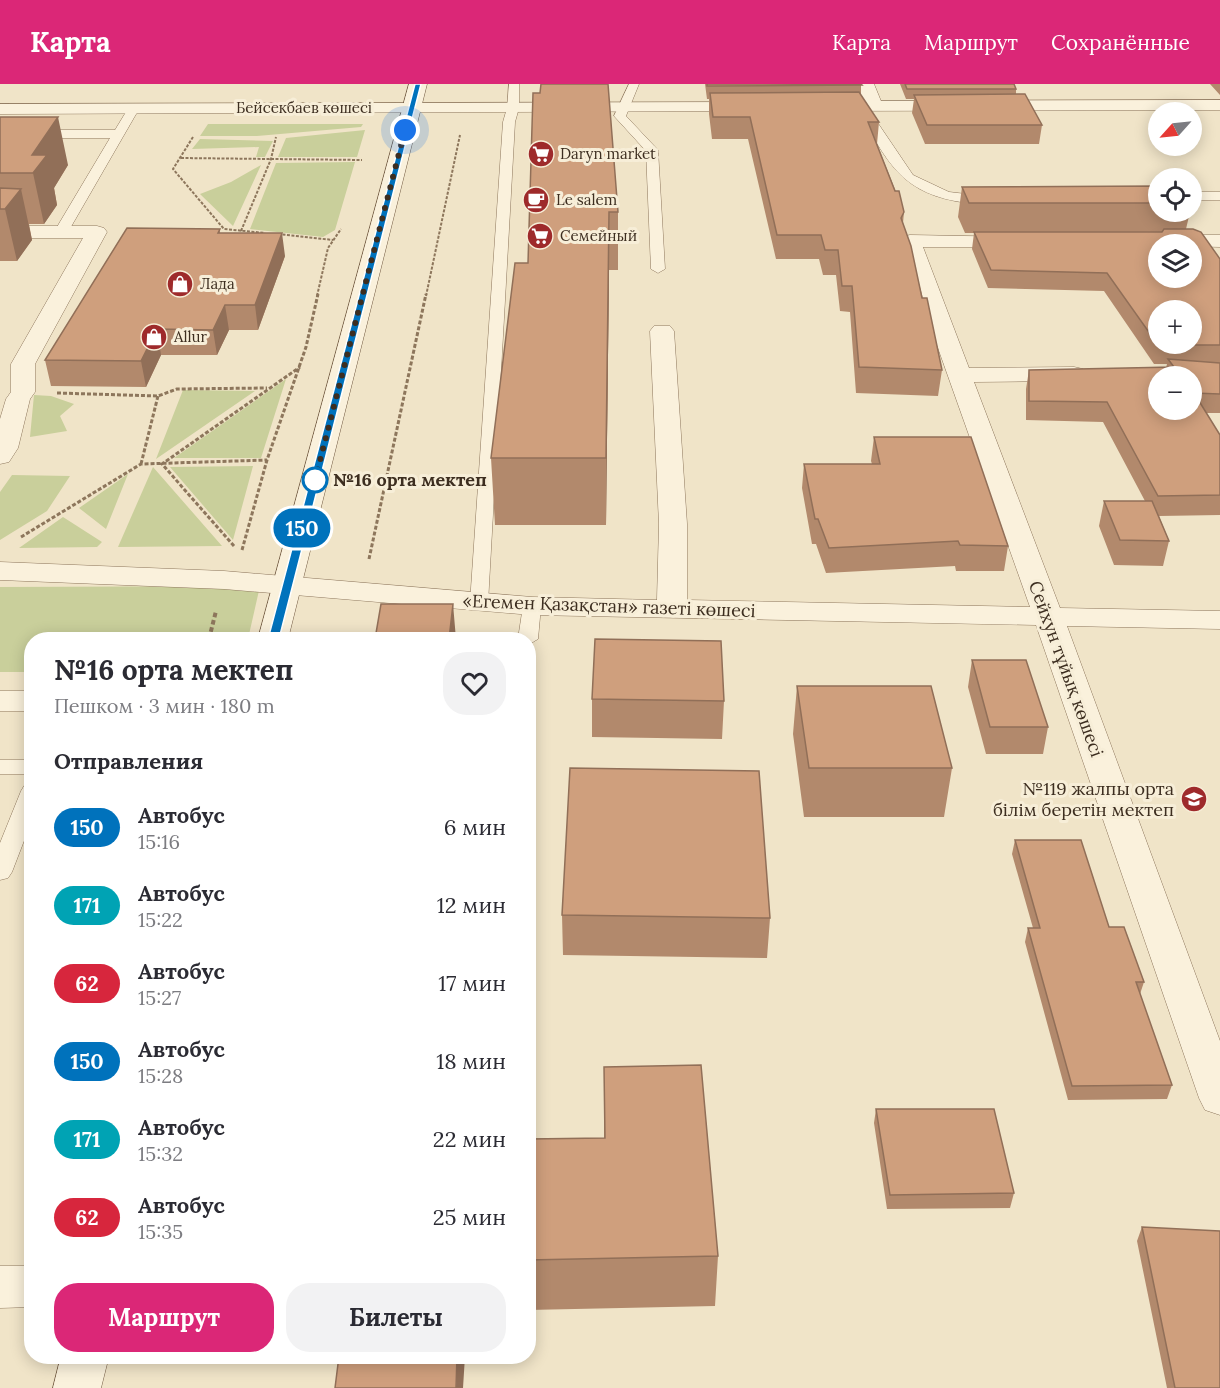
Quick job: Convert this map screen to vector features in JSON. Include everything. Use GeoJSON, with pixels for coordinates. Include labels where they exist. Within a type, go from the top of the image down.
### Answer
{"type":"FeatureCollection","features":[{"type":"Feature","properties":{"kind":"street"},"geometry":{"type":"LineString","coordinates":[[275,632],[418,84]]}},
{"type":"Feature","properties":{"kind":"street"},"geometry":{"type":"LineString","coordinates":[[865,84],[867,106]]}},
{"type":"Feature","properties":{"kind":"street"},"geometry":{"type":"LineString","coordinates":[[801,106],[1220,105]]}},
{"type":"Feature","properties":{"kind":"street","name":"Бейсекбаев көшесі"},"geometry":{"type":"LineString","coordinates":[[0,109],[766,107]]}},
{"type":"Feature","properties":{"kind":"street"},"geometry":{"type":"LineString","coordinates":[[0,232],[97,232],[12,364],[23,392],[18,399],[5,448],[0,456]]}},
{"type":"Feature","properties":{"kind":"street","name":"Сейхун тұйық көшесі"},"geometry":{"type":"LineString","coordinates":[[1041,241],[909,241],[1049,618],[1220,1098]]}},
{"type":"Feature","properties":{"kind":"street"},"geometry":{"type":"LineString","coordinates":[[1136,241],[1220,241]]}},
{"type":"Feature","properties":{"kind":"street"},"geometry":{"type":"LineString","coordinates":[[662,331],[673,524],[672,609]]}},
{"type":"Feature","properties":{"kind":"street"},"geometry":{"type":"LineString","coordinates":[[958,375],[1101,374]]}},
{"type":"Feature","properties":{"kind":"street","name":"«Егемен Қазақстан» газеті көшесі"},"geometry":{"type":"LineString","coordinates":[[0,571],[224,580],[532,606],[1220,620]]}},
{"type":"Feature","properties":{"kind":"street"},"geometry":{"type":"LineString","coordinates":[[0,701],[24,701]]}},
{"type":"Feature","properties":{"kind":"street"},"geometry":{"type":"LineString","coordinates":[[0,1287],[24,1286]]}},
{"type":"Feature","properties":{"kind":"street"},"geometry":{"type":"LineString","coordinates":[[77,1388],[84,1364]]}},
{"type":"Feature","properties":{"kind":"lane"},"geometry":{"type":"LineString","coordinates":[[479,603],[509,122],[513,108],[514,84]]}},
{"type":"Feature","properties":{"kind":"lane"},"geometry":{"type":"LineString","coordinates":[[634,84],[620,116],[652,150],[658,269]]}},
{"type":"Feature","properties":{"kind":"lane"},"geometry":{"type":"LineString","coordinates":[[867,106],[908,178],[963,200],[997,199]]}},
{"type":"Feature","properties":{"kind":"lane"},"geometry":{"type":"LineString","coordinates":[[61,232],[133,109]]}},
{"type":"Feature","properties":{"kind":"lane"},"geometry":{"type":"LineString","coordinates":[[0,134],[117,134]]}},
{"type":"Feature","properties":{"kind":"lane"},"geometry":{"type":"LineString","coordinates":[[1202,196],[1220,196]]}},
{"type":"Feature","properties":{"kind":"lane"},"geometry":{"type":"LineString","coordinates":[[529,632],[532,606]]}},
{"type":"Feature","properties":{"kind":"lane"},"geometry":{"type":"LineString","coordinates":[[0,767],[24,767]]}},
{"type":"Feature","properties":{"kind":"lane"},"geometry":{"type":"LineString","coordinates":[[0,872],[24,811]]}},
{"type":"Feature","properties":{"kind":"path"},"geometry":{"type":"LineString","coordinates":[[359,171],[378,108]]}},
{"type":"Feature","properties":{"kind":"path"},"geometry":{"type":"LineString","coordinates":[[362,592],[465,108]]}},
{"type":"Feature","properties":{"kind":"path"},"geometry":{"type":"LineString","coordinates":[[198,129],[173,169],[224,229],[334,240]]}},
{"type":"Feature","properties":{"kind":"path"},"geometry":{"type":"LineString","coordinates":[[241,231],[271,159],[276,136]]}},
{"type":"Feature","properties":{"kind":"path"},"geometry":{"type":"LineString","coordinates":[[180,158],[362,160]]}},
{"type":"Feature","properties":{"kind":"path"},"geometry":{"type":"LineString","coordinates":[[162,464],[240,554],[267,460],[300,366],[328,248],[343,223]]}},
{"type":"Feature","properties":{"kind":"path"},"geometry":{"type":"LineString","coordinates":[[162,464],[300,366]]}},
{"type":"Feature","properties":{"kind":"path"},"geometry":{"type":"LineString","coordinates":[[23,392],[158,396],[177,389],[267,388]]}},
{"type":"Feature","properties":{"kind":"path"},"geometry":{"type":"LineString","coordinates":[[141,464],[158,396]]}},
{"type":"Feature","properties":{"kind":"path"},"geometry":{"type":"LineString","coordinates":[[20,538],[141,464],[267,460]]}},
{"type":"Feature","properties":{"kind":"path"},"geometry":{"type":"LineString","coordinates":[[211,632],[224,580]]}},
{"type":"Feature","properties":{"kind":"green space"},"geometry":{"type":"Polygon","coordinates":[[[208,124],[363,124],[361,127],[257,136],[200,136],[208,124]]]}},
{"type":"Feature","properties":{"kind":"green space"},"geometry":{"type":"Polygon","coordinates":[[[365,130],[357,157],[278,157],[286,138],[365,130]]]}},
{"type":"Feature","properties":{"kind":"green space"},"geometry":{"type":"Polygon","coordinates":[[[200,139],[273,141],[265,157],[256,157],[259,147],[192,149],[200,139]]]}},
{"type":"Feature","properties":{"kind":"green space"},"geometry":{"type":"Polygon","coordinates":[[[355,162],[335,230],[323,237],[250,229],[276,163],[355,162]]]}},
{"type":"Feature","properties":{"kind":"green space"},"geometry":{"type":"Polygon","coordinates":[[[261,165],[233,226],[200,194],[231,182],[261,165]]]}},
{"type":"Feature","properties":{"kind":"green space"},"geometry":{"type":"Polygon","coordinates":[[[286,379],[261,458],[174,458],[286,379]]]}},
{"type":"Feature","properties":{"kind":"green space"},"geometry":{"type":"Polygon","coordinates":[[[183,390],[255,391],[156,459],[183,390]]]}},
{"type":"Feature","properties":{"kind":"green space"},"geometry":{"type":"Polygon","coordinates":[[[34,395],[51,396],[74,404],[60,416],[67,431],[30,437],[34,395]]]}},
{"type":"Feature","properties":{"kind":"green space"},"geometry":{"type":"Polygon","coordinates":[[[253,466],[233,540],[170,467],[253,466]]]}},
{"type":"Feature","properties":{"kind":"green space"},"geometry":{"type":"Polygon","coordinates":[[[153,467],[222,546],[118,547],[153,467]]]}},
{"type":"Feature","properties":{"kind":"green space"},"geometry":{"type":"Polygon","coordinates":[[[128,474],[106,529],[79,508],[128,474]]]}},
{"type":"Feature","properties":{"kind":"green space"},"geometry":{"type":"Polygon","coordinates":[[[12,475],[70,476],[47,511],[0,540],[0,492],[12,475]]]}},
{"type":"Feature","properties":{"kind":"green space"},"geometry":{"type":"Polygon","coordinates":[[[63,517],[102,542],[97,547],[19,548],[63,517]]]}},
{"type":"Feature","properties":{"kind":"green space"},"geometry":{"type":"Polygon","coordinates":[[[260,586],[250,632],[24,632],[24,672],[0,672],[0,587],[260,586]]]}},
{"type":"Feature","properties":{"kind":"building"},"geometry":{"type":"Polygon","coordinates":[[[541,84],[608,84],[618,212],[609,212],[606,458],[491,458],[515,263],[528,263],[533,93],[540,93],[541,84]]]}},
{"type":"Feature","properties":{"kind":"building"},"geometry":{"type":"Polygon","coordinates":[[[707,84],[861,84],[862,85],[707,86],[707,84]]]}},
{"type":"Feature","properties":{"kind":"building"},"geometry":{"type":"Polygon","coordinates":[[[905,84],[1014,84],[1016,89],[907,89],[905,84]]]}},
{"type":"Feature","properties":{"kind":"building"},"geometry":{"type":"Polygon","coordinates":[[[859,92],[879,122],[868,122],[895,191],[899,191],[904,212],[901,218],[911,246],[922,298],[927,298],[942,370],[859,367],[852,286],[842,286],[838,250],[825,250],[821,235],[777,235],[750,117],[713,117],[710,93],[859,92]]]}},
{"type":"Feature","properties":{"kind":"building"},"geometry":{"type":"Polygon","coordinates":[[[1025,94],[1042,125],[927,125],[914,95],[1025,94]]]}},
{"type":"Feature","properties":{"kind":"building"},"geometry":{"type":"Polygon","coordinates":[[[0,117],[58,117],[32,155],[47,155],[33,173],[0,173],[0,117]]]}},
{"type":"Feature","properties":{"kind":"building"},"geometry":{"type":"Polygon","coordinates":[[[1148,186],[1148,203],[969,203],[962,187],[1148,186]]]}},
{"type":"Feature","properties":{"kind":"building"},"geometry":{"type":"Polygon","coordinates":[[[0,188],[21,189],[5,209],[0,209],[0,188]]]}},
{"type":"Feature","properties":{"kind":"building"},"geometry":{"type":"Polygon","coordinates":[[[127,228],[220,229],[218,233],[282,233],[255,305],[225,305],[213,330],[157,329],[141,361],[45,360],[127,228]]]}},
{"type":"Feature","properties":{"kind":"building"},"geometry":{"type":"Polygon","coordinates":[[[1164,229],[1193,229],[1201,232],[1220,259],[1220,345],[1202,345],[1202,300],[1148,300],[1148,331],[1107,273],[991,270],[974,232],[1162,232],[1164,229]]]}},
{"type":"Feature","properties":{"kind":"building"},"geometry":{"type":"Polygon","coordinates":[[[1168,359],[1220,363],[1220,394],[1202,393],[1202,366],[1173,366],[1168,359]]]}},
{"type":"Feature","properties":{"kind":"building"},"geometry":{"type":"Polygon","coordinates":[[[1148,368],[1148,420],[1202,420],[1202,406],[1220,435],[1220,495],[1158,496],[1107,402],[1029,401],[1029,370],[1148,368]]]}},
{"type":"Feature","properties":{"kind":"building"},"geometry":{"type":"Polygon","coordinates":[[[874,437],[971,437],[1008,546],[960,545],[958,541],[829,548],[818,519],[815,519],[804,464],[880,464],[874,437]]]}},
{"type":"Feature","properties":{"kind":"building"},"geometry":{"type":"Polygon","coordinates":[[[1104,501],[1152,501],[1169,541],[1120,540],[1104,501]]]}},
{"type":"Feature","properties":{"kind":"building"},"geometry":{"type":"Polygon","coordinates":[[[381,604],[453,604],[450,632],[376,632],[381,604]]]}},
{"type":"Feature","properties":{"kind":"building"},"geometry":{"type":"Polygon","coordinates":[[[595,639],[721,641],[724,701],[592,699],[595,639]]]}},
{"type":"Feature","properties":{"kind":"building"},"geometry":{"type":"Polygon","coordinates":[[[972,660],[1026,660],[1048,727],[990,727],[972,660]]]}},
{"type":"Feature","properties":{"kind":"building"},"geometry":{"type":"Polygon","coordinates":[[[797,686],[931,686],[952,768],[809,768],[797,686]]]}},
{"type":"Feature","properties":{"kind":"building"},"geometry":{"type":"Polygon","coordinates":[[[570,768],[759,771],[770,918],[562,915],[570,768]]]}},
{"type":"Feature","properties":{"kind":"building"},"geometry":{"type":"Polygon","coordinates":[[[1015,840],[1081,840],[1109,927],[1124,927],[1144,982],[1136,982],[1172,1085],[1072,1086],[1028,928],[1040,928],[1015,840]]]}},
{"type":"Feature","properties":{"kind":"building"},"geometry":{"type":"Polygon","coordinates":[[[701,1065],[718,1256],[536,1260],[536,1139],[605,1138],[604,1067],[701,1065]]]}},
{"type":"Feature","properties":{"kind":"building"},"geometry":{"type":"Polygon","coordinates":[[[876,1109],[994,1109],[1014,1193],[890,1195],[876,1109]]]}},
{"type":"Feature","properties":{"kind":"building"},"geometry":{"type":"Polygon","coordinates":[[[1142,1227],[1220,1231],[1220,1388],[1175,1388],[1142,1227]]]}},
{"type":"Feature","properties":{"kind":"building"},"geometry":{"type":"Polygon","coordinates":[[[338,1364],[457,1364],[456,1388],[335,1388],[338,1364]]]}},
{"type":"Feature","properties":{"kind":"bus line","name":"150"},"geometry":{"type":"LineString","coordinates":[[275,632],[418,84]]}},
{"type":"Feature","properties":{"kind":"place","name":"Daryn market"},"geometry":{"type":"Point","coordinates":[541,154]}},
{"type":"Feature","properties":{"kind":"place","name":"Le salem"},"geometry":{"type":"Point","coordinates":[536,200]}},
{"type":"Feature","properties":{"kind":"place","name":"Семейный"},"geometry":{"type":"Point","coordinates":[540,236]}},
{"type":"Feature","properties":{"kind":"place","name":"Лада"},"geometry":{"type":"Point","coordinates":[180,284]}},
{"type":"Feature","properties":{"kind":"place","name":"Allur"},"geometry":{"type":"Point","coordinates":[154,337]}},
{"type":"Feature","properties":{"kind":"place","name":"№16 орта мектеп"},"geometry":{"type":"Point","coordinates":[315,480]}},
{"type":"Feature","properties":{"kind":"place","name":"№119 жалпы орта білім беретін мектеп"},"geometry":{"type":"Point","coordinates":[1194,799]}},
{"type":"Feature","properties":{"kind":"route"},"geometry":{"type":"LineString","coordinates":[[315,480],[405,130]]}}]}
